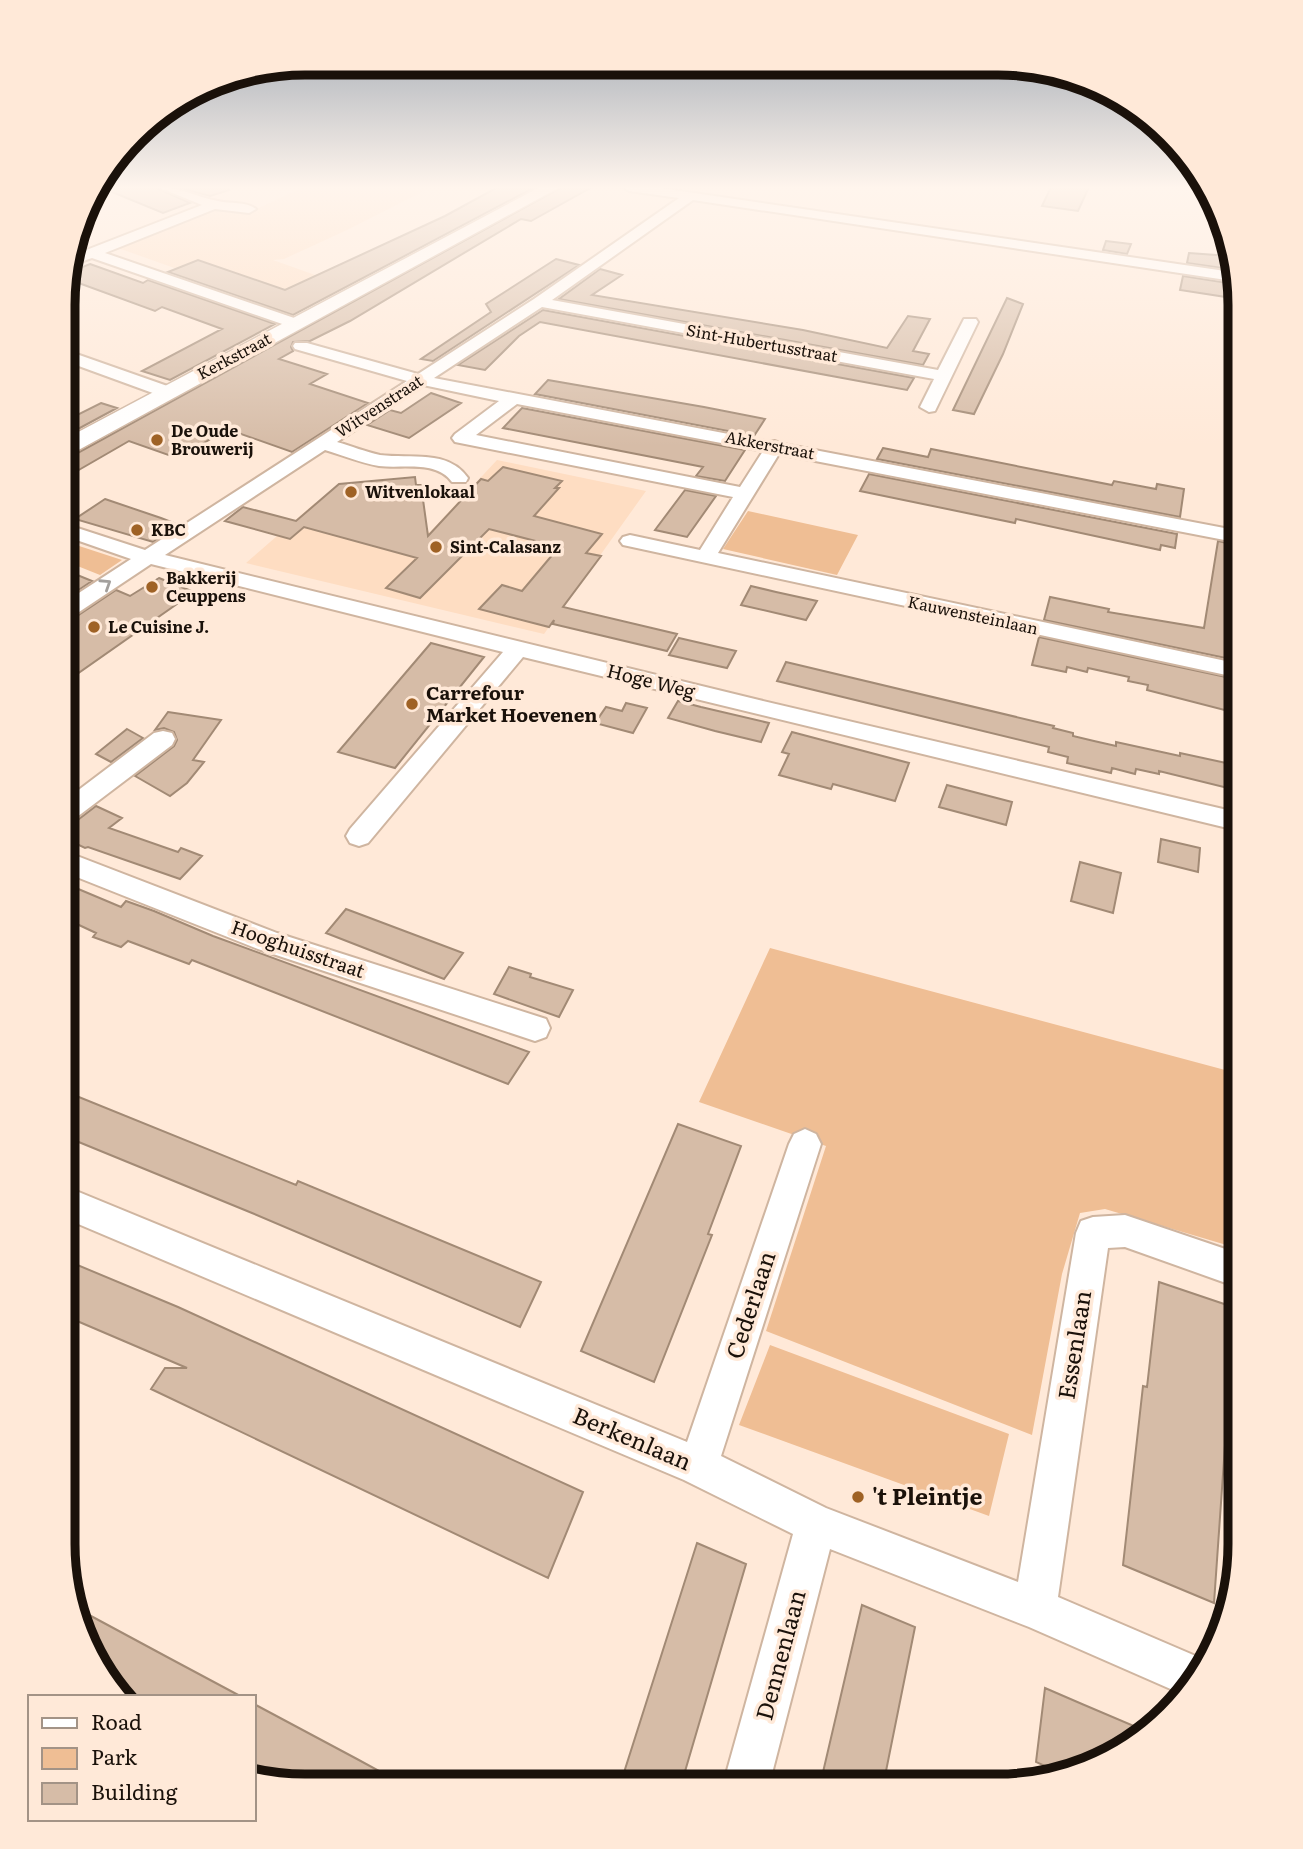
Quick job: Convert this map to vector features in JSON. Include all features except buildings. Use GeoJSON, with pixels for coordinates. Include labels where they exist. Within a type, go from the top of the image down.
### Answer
{"type":"FeatureCollection","features":[{"type":"Feature","properties":{"kind":"main road","name":"Kerkstraat"},"geometry":{"type":"LineString","coordinates":[[75,443],[388,273]]}},
{"type":"Feature","properties":{"kind":"street"},"geometry":{"type":"LineString","coordinates":[[150,273],[294,323]]}},
{"type":"Feature","properties":{"kind":"street","name":"Witvenstraat"},"geometry":{"type":"LineString","coordinates":[[75,604],[580,273]]}},
{"type":"Feature","properties":{"kind":"street"},"geometry":{"type":"LineString","coordinates":[[1208,273],[1226,276]]}},
{"type":"Feature","properties":{"kind":"street","name":"Sint-Hubertusstraat"},"geometry":{"type":"LineString","coordinates":[[539,302],[943,376]]}},
{"type":"Feature","properties":{"kind":"street"},"geometry":{"type":"LineString","coordinates":[[929,407],[970,322]]}},
{"type":"Feature","properties":{"kind":"street","name":"Akkerstraat"},"geometry":{"type":"LineString","coordinates":[[301,346],[420,380],[1228,535]]}},
{"type":"Feature","properties":{"kind":"street"},"geometry":{"type":"LineString","coordinates":[[75,359],[167,392]]}},
{"type":"Feature","properties":{"kind":"street"},"geometry":{"type":"LineString","coordinates":[[514,398],[461,438],[745,494]]}},
{"type":"Feature","properties":{"kind":"street"},"geometry":{"type":"LineString","coordinates":[[322,443],[379,460],[436,463],[453,470],[459,478]]}},
{"type":"Feature","properties":{"kind":"street"},"geometry":{"type":"LineString","coordinates":[[706,557],[775,446]]}},
{"type":"Feature","properties":{"kind":"street","name":"Hoge Weg"},"geometry":{"type":"LineString","coordinates":[[75,536],[147,557],[518,649],[1228,819]]}},
{"type":"Feature","properties":{"kind":"street","name":"Kauwensteinlaan"},"geometry":{"type":"LineString","coordinates":[[630,541],[1228,668]]}},
{"type":"Feature","properties":{"kind":"street"},"geometry":{"type":"LineString","coordinates":[[359,836],[518,649]]}},
{"type":"Feature","properties":{"kind":"street"},"geometry":{"type":"LineString","coordinates":[[75,806],[163,740]]}},
{"type":"Feature","properties":{"kind":"street","name":"Hooghuisstraat"},"geometry":{"type":"LineString","coordinates":[[75,865],[268,941],[536,1028]]}},
{"type":"Feature","properties":{"kind":"street","name":"Cederlaan"},"geometry":{"type":"LineString","coordinates":[[698,1466],[805,1144]]}},
{"type":"Feature","properties":{"kind":"street","name":"Berkenlaan"},"geometry":{"type":"LineString","coordinates":[[75,1207],[698,1466],[816,1524],[1035,1609],[1187,1674]]}},
{"type":"Feature","properties":{"kind":"street","name":"Essenlaan"},"geometry":{"type":"LineString","coordinates":[[1035,1609],[1093,1233],[1125,1231],[1227,1267]]}},
{"type":"Feature","properties":{"kind":"street","name":"Dennenlaan"},"geometry":{"type":"LineString","coordinates":[[750,1774],[816,1524]]}},
{"type":"Feature","properties":{"kind":"shaded area"},"geometry":{"type":"Polygon","coordinates":[[[189,273],[310,273],[346,286],[293,310],[189,273]]]}},
{"type":"Feature","properties":{"kind":"shaded area","name":"Sint-Calasanz"},"geometry":{"type":"Polygon","coordinates":[[[497,460],[646,491],[544,634],[246,563],[315,503],[430,532],[497,460]]]}},
{"type":"Feature","properties":{"kind":"green space"},"geometry":{"type":"Polygon","coordinates":[[[748,511],[858,535],[837,575],[723,549],[748,511]]]}},
{"type":"Feature","properties":{"kind":"green space"},"geometry":{"type":"Polygon","coordinates":[[[75,545],[122,560],[100,575],[75,565],[75,545]]]}},
{"type":"Feature","properties":{"kind":"green space"},"geometry":{"type":"Polygon","coordinates":[[[770,948],[1227,1071],[1227,1245],[1105,1209],[1080,1213],[1062,1274],[1032,1435],[766,1331],[826,1146],[699,1102],[770,948]]]}},
{"type":"Feature","properties":{"kind":"green space"},"geometry":{"type":"Polygon","coordinates":[[[770,1345],[1009,1434],[989,1516],[739,1425],[770,1345]]]}},
{"type":"Feature","properties":{"kind":"place","name":"De Oude Brouwerij"},"geometry":{"type":"Point","coordinates":[157,440]}},
{"type":"Feature","properties":{"kind":"place","name":"Witvenlokaal"},"geometry":{"type":"Point","coordinates":[351,492]}},
{"type":"Feature","properties":{"kind":"place","name":"KBC"},"geometry":{"type":"Point","coordinates":[137,530]}},
{"type":"Feature","properties":{"kind":"place","name":"Sint-Calasanz"},"geometry":{"type":"Point","coordinates":[436,547]}},
{"type":"Feature","properties":{"kind":"place","name":"Bakkerij Ceuppens"},"geometry":{"type":"Point","coordinates":[152,587]}},
{"type":"Feature","properties":{"kind":"place","name":"Le Cuisine J."},"geometry":{"type":"Point","coordinates":[94,627]}},
{"type":"Feature","properties":{"kind":"place","name":"Carrefour Market Hoevenen"},"geometry":{"type":"Point","coordinates":[412,704]}},
{"type":"Feature","properties":{"kind":"place","name":"'t Pleintje"},"geometry":{"type":"Point","coordinates":[858,1497]}}]}
